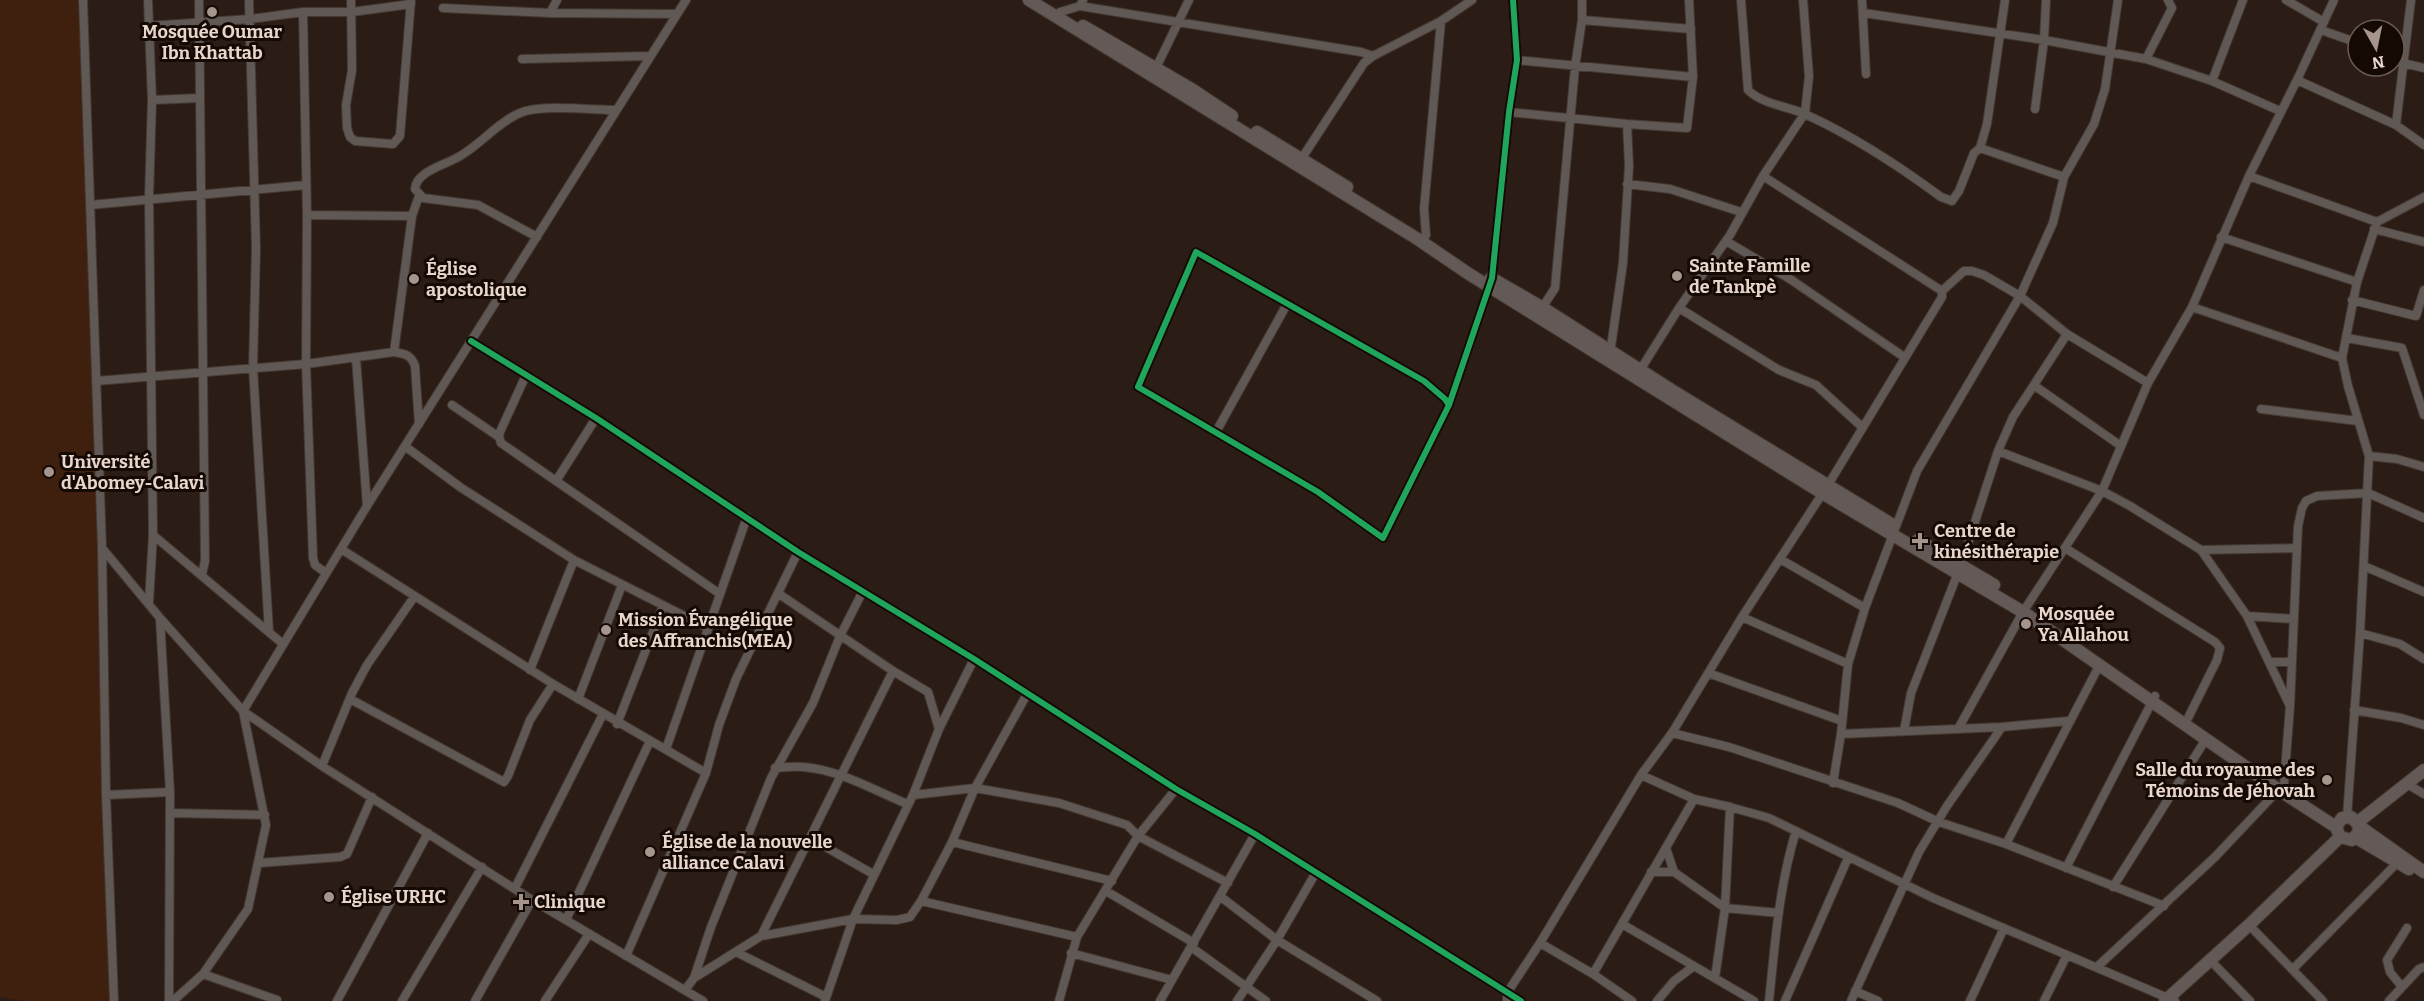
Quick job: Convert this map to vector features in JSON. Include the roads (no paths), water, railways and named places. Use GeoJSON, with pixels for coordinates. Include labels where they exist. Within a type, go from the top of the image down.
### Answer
{"type":"FeatureCollection","features":[{"type":"Feature","properties":{"kind":"main road"},"geometry":{"type":"LineString","coordinates":[[1029,0],[1104,36],[1154,73],[1193,90],[1299,162],[1424,238],[1491,282],[1825,489],[2025,609],[2206,739],[2424,872]]}},
{"type":"Feature","properties":{"kind":"main road"},"geometry":{"type":"LineString","coordinates":[[1042,0],[1058,15]]}},
{"type":"Feature","properties":{"kind":"main road"},"geometry":{"type":"LineString","coordinates":[[2025,609],[2099,666],[2188,718],[2282,787]]}},
{"type":"Feature","properties":{"kind":"main road"},"geometry":{"type":"LineString","coordinates":[[2169,1000],[2348,827],[2424,770]]}},
{"type":"Feature","properties":{"kind":"main road"},"geometry":{"type":"LineString","coordinates":[[2348,827],[2397,863],[2424,877]]}},
{"type":"Feature","properties":{"kind":"street"},"geometry":{"type":"LineString","coordinates":[[83,0],[102,548],[106,795],[114,1001]]}},
{"type":"Feature","properties":{"kind":"street"},"geometry":{"type":"LineString","coordinates":[[148,0],[152,100],[149,198],[153,535],[149,602]]}},
{"type":"Feature","properties":{"kind":"street"},"geometry":{"type":"LineString","coordinates":[[199,0],[201,374],[205,561],[202,574]]}},
{"type":"Feature","properties":{"kind":"street"},"geometry":{"type":"LineString","coordinates":[[249,0],[256,248],[253,368],[269,632]]}},
{"type":"Feature","properties":{"kind":"street"},"geometry":{"type":"LineString","coordinates":[[149,26],[250,19],[303,12],[352,12],[411,2],[400,136],[393,144],[355,141],[350,137],[346,96],[352,70],[352,12],[351,0]]}},
{"type":"Feature","properties":{"kind":"street"},"geometry":{"type":"LineString","coordinates":[[550,13],[557,0]]}},
{"type":"Feature","properties":{"kind":"street"},"geometry":{"type":"LineString","coordinates":[[171,1001],[203,974],[245,915],[259,862],[265,836],[265,814],[243,711],[367,506],[686,0]]}},
{"type":"Feature","properties":{"kind":"street"},"geometry":{"type":"LineString","coordinates":[[1154,73],[1189,0]]}},
{"type":"Feature","properties":{"kind":"street"},"geometry":{"type":"LineString","coordinates":[[1299,162],[1364,63],[1373,56],[1441,21],[1472,0]]}},
{"type":"Feature","properties":{"kind":"street"},"geometry":{"type":"LineString","coordinates":[[1449,405],[1424,381],[1196,252],[1138,387],[1318,492],[1383,538],[1449,405],[1491,282],[1509,112],[1517,60],[1513,0]]}},
{"type":"Feature","properties":{"kind":"street"},"geometry":{"type":"LineString","coordinates":[[1540,311],[1555,288],[1575,67],[1582,20],[1581,0]]}},
{"type":"Feature","properties":{"kind":"street"},"geometry":{"type":"LineString","coordinates":[[1509,112],[1688,128],[1693,77],[1689,0]]}},
{"type":"Feature","properties":{"kind":"street"},"geometry":{"type":"LineString","coordinates":[[1741,0],[1748,90],[1755,97],[1805,113],[1875,152],[1941,197],[1952,201],[1959,191],[1974,153],[1980,148],[1987,124],[2002,35],[2005,0]]}},
{"type":"Feature","properties":{"kind":"street"},"geometry":{"type":"LineString","coordinates":[[1638,373],[1679,308],[1726,241],[1763,176],[1805,113],[1809,76],[1803,0]]}},
{"type":"Feature","properties":{"kind":"street"},"geometry":{"type":"LineString","coordinates":[[1862,0],[1866,75]]}},
{"type":"Feature","properties":{"kind":"street"},"geometry":{"type":"LineString","coordinates":[[2035,109],[2044,40],[2046,0]]}},
{"type":"Feature","properties":{"kind":"street"},"geometry":{"type":"LineString","coordinates":[[1833,783],[1842,734],[1848,664],[1865,608],[1917,471],[2020,296],[2053,223],[2064,177],[2094,124],[2105,89],[2118,0]]}},
{"type":"Feature","properties":{"kind":"street"},"geometry":{"type":"LineString","coordinates":[[2146,59],[2172,8],[2168,0]]}},
{"type":"Feature","properties":{"kind":"street"},"geometry":{"type":"LineString","coordinates":[[2211,81],[2243,0]]}},
{"type":"Feature","properties":{"kind":"street"},"geometry":{"type":"LineString","coordinates":[[2286,0],[2322,26],[2346,37]]}},
{"type":"Feature","properties":{"kind":"street"},"geometry":{"type":"LineString","coordinates":[[1958,729],[2025,609],[2103,491],[2148,383],[2192,307],[2249,176],[2334,0]]}},
{"type":"Feature","properties":{"kind":"street"},"geometry":{"type":"LineString","coordinates":[[2406,38],[2411,0]]}},
{"type":"Feature","properties":{"kind":"street"},"geometry":{"type":"LineString","coordinates":[[1058,15],[1081,3],[1373,56]]}},
{"type":"Feature","properties":{"kind":"street"},"geometry":{"type":"LineString","coordinates":[[443,8],[550,13],[677,14]]}},
{"type":"Feature","properties":{"kind":"street"},"geometry":{"type":"LineString","coordinates":[[303,12],[307,215],[306,364],[313,558],[315,565],[326,573]]}},
{"type":"Feature","properties":{"kind":"street"},"geometry":{"type":"LineString","coordinates":[[1864,13],[2044,40],[2146,59],[2211,81],[2280,111]]}},
{"type":"Feature","properties":{"kind":"street"},"geometry":{"type":"LineString","coordinates":[[1582,20],[1691,29]]}},
{"type":"Feature","properties":{"kind":"street"},"geometry":{"type":"LineString","coordinates":[[1424,238],[1424,209],[1441,21]]}},
{"type":"Feature","properties":{"kind":"street"},"geometry":{"type":"LineString","coordinates":[[522,59],[650,56]]}},
{"type":"Feature","properties":{"kind":"street"},"geometry":{"type":"LineString","coordinates":[[1517,60],[1693,77]]}},
{"type":"Feature","properties":{"kind":"street"},"geometry":{"type":"LineString","coordinates":[[2406,62],[2424,68]]}},
{"type":"Feature","properties":{"kind":"street"},"geometry":{"type":"LineString","coordinates":[[2396,125],[2401,78]]}},
{"type":"Feature","properties":{"kind":"street"},"geometry":{"type":"LineString","coordinates":[[2297,80],[2396,125],[2424,145]]}},
{"type":"Feature","properties":{"kind":"street"},"geometry":{"type":"LineString","coordinates":[[152,100],[200,98]]}},
{"type":"Feature","properties":{"kind":"street"},"geometry":{"type":"LineString","coordinates":[[537,237],[478,205],[423,198],[415,189],[415,182],[421,175],[462,155],[520,113],[537,109],[616,110]]}},
{"type":"Feature","properties":{"kind":"street"},"geometry":{"type":"LineString","coordinates":[[1609,355],[1621,288],[1627,184],[1627,124]]}},
{"type":"Feature","properties":{"kind":"street"},"geometry":{"type":"LineString","coordinates":[[1980,148],[2064,177]]}},
{"type":"Feature","properties":{"kind":"street"},"geometry":{"type":"LineString","coordinates":[[1763,176],[1942,291]]}},
{"type":"Feature","properties":{"kind":"street"},"geometry":{"type":"LineString","coordinates":[[2249,176],[2375,226],[2424,242]]}},
{"type":"Feature","properties":{"kind":"street"},"geometry":{"type":"LineString","coordinates":[[1627,184],[1670,189],[1741,212]]}},
{"type":"Feature","properties":{"kind":"street"},"geometry":{"type":"LineString","coordinates":[[90,205],[306,185]]}},
{"type":"Feature","properties":{"kind":"street"},"geometry":{"type":"LineString","coordinates":[[394,352],[412,216],[419,196]]}},
{"type":"Feature","properties":{"kind":"street"},"geometry":{"type":"LineString","coordinates":[[2348,827],[2370,456],[2358,421],[2342,358],[2356,282],[2375,226],[2424,197]]}},
{"type":"Feature","properties":{"kind":"street"},"geometry":{"type":"LineString","coordinates":[[307,215],[412,216]]}},
{"type":"Feature","properties":{"kind":"street"},"geometry":{"type":"LineString","coordinates":[[2221,237],[2356,282]]}},
{"type":"Feature","properties":{"kind":"street"},"geometry":{"type":"LineString","coordinates":[[1726,241],[1790,279],[1904,357]]}},
{"type":"Feature","properties":{"kind":"street"},"geometry":{"type":"LineString","coordinates":[[1507,997],[1641,775],[1672,733],[1742,617],[1825,489],[1942,297],[1942,291],[1958,275],[1964,271],[1972,271],[1996,281],[2020,296],[2067,334],[2148,383]]}},
{"type":"Feature","properties":{"kind":"street"},"geometry":{"type":"LineString","coordinates":[[2352,300],[2416,316],[2424,290]]}},
{"type":"Feature","properties":{"kind":"street"},"geometry":{"type":"LineString","coordinates":[[1216,432],[1287,304]]}},
{"type":"Feature","properties":{"kind":"street"},"geometry":{"type":"LineString","coordinates":[[2192,307],[2342,358]]}},
{"type":"Feature","properties":{"kind":"street"},"geometry":{"type":"LineString","coordinates":[[1679,308],[1779,370],[1816,385],[1862,427]]}},
{"type":"Feature","properties":{"kind":"street"},"geometry":{"type":"LineString","coordinates":[[1904,731],[1911,693],[1959,569],[1998,451],[2013,417],[2035,387],[2067,334]]}},
{"type":"Feature","properties":{"kind":"street"},"geometry":{"type":"LineString","coordinates":[[2347,338],[2402,348],[2424,415]]}},
{"type":"Feature","properties":{"kind":"street"},"geometry":{"type":"LineString","coordinates":[[471,341],[596,418],[798,552],[974,659],[1176,789],[1255,834],[1507,997],[1521,1001]]}},
{"type":"Feature","properties":{"kind":"street"},"geometry":{"type":"LineString","coordinates":[[96,381],[306,364],[394,352],[406,354],[416,366],[419,425]]}},
{"type":"Feature","properties":{"kind":"street"},"geometry":{"type":"LineString","coordinates":[[356,358],[367,506]]}},
{"type":"Feature","properties":{"kind":"street"},"geometry":{"type":"LineString","coordinates":[[499,437],[526,375]]}},
{"type":"Feature","properties":{"kind":"street"},"geometry":{"type":"LineString","coordinates":[[2035,387],[2121,446]]}},
{"type":"Feature","properties":{"kind":"street"},"geometry":{"type":"LineString","coordinates":[[452,405],[499,437],[501,442],[556,481],[720,594]]}},
{"type":"Feature","properties":{"kind":"street"},"geometry":{"type":"LineString","coordinates":[[2261,409],[2358,421]]}},
{"type":"Feature","properties":{"kind":"street"},"geometry":{"type":"LineString","coordinates":[[556,481],[596,418]]}},
{"type":"Feature","properties":{"kind":"street"},"geometry":{"type":"LineString","coordinates":[[406,447],[460,487],[574,561],[708,628]]}},
{"type":"Feature","properties":{"kind":"street"},"geometry":{"type":"LineString","coordinates":[[1998,451],[2103,491],[2200,550],[2247,615],[2290,706]]}},
{"type":"Feature","properties":{"kind":"street"},"geometry":{"type":"LineString","coordinates":[[2370,456],[2397,459],[2424,467]]}},
{"type":"Feature","properties":{"kind":"street"},"geometry":{"type":"LineString","coordinates":[[2097,967],[2164,906],[2282,787],[2290,706],[2296,548],[2299,516],[2306,501],[2317,496],[2368,493],[2424,518]]}},
{"type":"Feature","properties":{"kind":"street"},"geometry":{"type":"LineString","coordinates":[[666,749],[747,517]]}},
{"type":"Feature","properties":{"kind":"street"},"geometry":{"type":"LineString","coordinates":[[153,535],[283,644]]}},
{"type":"Feature","properties":{"kind":"street"},"geometry":{"type":"LineString","coordinates":[[102,548],[160,618],[243,711],[322,766],[532,900],[703,1001]]}},
{"type":"Feature","properties":{"kind":"street"},"geometry":{"type":"LineString","coordinates":[[2065,548],[2215,642],[2220,648],[2217,660],[2188,718]]}},
{"type":"Feature","properties":{"kind":"street"},"geometry":{"type":"LineString","coordinates":[[2200,550],[2296,548]]}},
{"type":"Feature","properties":{"kind":"street"},"geometry":{"type":"LineString","coordinates":[[341,549],[617,724],[706,773]]}},
{"type":"Feature","properties":{"kind":"street"},"geometry":{"type":"LineString","coordinates":[[626,956],[706,773],[719,725],[736,679],[798,552]]}},
{"type":"Feature","properties":{"kind":"street"},"geometry":{"type":"LineString","coordinates":[[1780,559],[1865,608]]}},
{"type":"Feature","properties":{"kind":"street"},"geometry":{"type":"LineString","coordinates":[[530,670],[574,561]]}},
{"type":"Feature","properties":{"kind":"street"},"geometry":{"type":"LineString","coordinates":[[2364,566],[2424,592]]}},
{"type":"Feature","properties":{"kind":"street"},"geometry":{"type":"LineString","coordinates":[[578,699],[622,585]]}},
{"type":"Feature","properties":{"kind":"street"},"geometry":{"type":"LineString","coordinates":[[685,990],[694,978],[711,927],[775,768],[813,703],[840,636],[863,591]]}},
{"type":"Feature","properties":{"kind":"street"},"geometry":{"type":"LineString","coordinates":[[779,594],[928,692],[939,729]]}},
{"type":"Feature","properties":{"kind":"street"},"geometry":{"type":"LineString","coordinates":[[322,766],[367,665],[414,597]]}},
{"type":"Feature","properties":{"kind":"street"},"geometry":{"type":"LineString","coordinates":[[617,724],[663,606]]}},
{"type":"Feature","properties":{"kind":"street"},"geometry":{"type":"LineString","coordinates":[[2247,615],[2294,619]]}},
{"type":"Feature","properties":{"kind":"street"},"geometry":{"type":"LineString","coordinates":[[1742,617],[1848,664]]}},
{"type":"Feature","properties":{"kind":"street"},"geometry":{"type":"LineString","coordinates":[[160,618],[170,792],[171,1001]]}},
{"type":"Feature","properties":{"kind":"street"},"geometry":{"type":"LineString","coordinates":[[2360,633],[2400,644],[2424,658]]}},
{"type":"Feature","properties":{"kind":"street"},"geometry":{"type":"LineString","coordinates":[[736,952],[826,999],[854,919],[873,874],[906,804],[913,795],[939,729],[974,659]]}},
{"type":"Feature","properties":{"kind":"street"},"geometry":{"type":"LineString","coordinates":[[2270,662],[2292,662]]}},
{"type":"Feature","properties":{"kind":"street"},"geometry":{"type":"LineString","coordinates":[[2006,844],[2068,721],[2099,666]]}},
{"type":"Feature","properties":{"kind":"street"},"geometry":{"type":"LineString","coordinates":[[761,936],[893,671]]}},
{"type":"Feature","properties":{"kind":"street"},"geometry":{"type":"LineString","coordinates":[[1708,673],[1842,721]]}},
{"type":"Feature","properties":{"kind":"street"},"geometry":{"type":"LineString","coordinates":[[350,699],[504,782],[530,720],[553,684]]}},
{"type":"Feature","properties":{"kind":"street"},"geometry":{"type":"LineString","coordinates":[[694,978],[761,936],[854,919],[904,920],[910,917],[952,842],[975,788],[1028,694]]}},
{"type":"Feature","properties":{"kind":"street"},"geometry":{"type":"LineString","coordinates":[[2066,868],[2153,699]]}},
{"type":"Feature","properties":{"kind":"street"},"geometry":{"type":"LineString","coordinates":[[2354,710],[2401,718],[2424,726]]}},
{"type":"Feature","properties":{"kind":"street"},"geometry":{"type":"LineString","coordinates":[[515,888],[603,714]]}},
{"type":"Feature","properties":{"kind":"street"},"geometry":{"type":"LineString","coordinates":[[1842,734],[2002,727],[2068,721]]}},
{"type":"Feature","properties":{"kind":"street"},"geometry":{"type":"LineString","coordinates":[[1851,1001],[1919,852],[2002,727]]}},
{"type":"Feature","properties":{"kind":"street"},"geometry":{"type":"LineString","coordinates":[[1672,733],[1729,747],[1898,803],[1939,822],[2006,844],[2164,906]]}},
{"type":"Feature","properties":{"kind":"street"},"geometry":{"type":"LineString","coordinates":[[2113,887],[2206,739]]}},
{"type":"Feature","properties":{"kind":"street"},"geometry":{"type":"LineString","coordinates":[[567,920],[650,741]]}},
{"type":"Feature","properties":{"kind":"street"},"geometry":{"type":"LineString","coordinates":[[775,768],[804,766],[841,776],[906,804]]}},
{"type":"Feature","properties":{"kind":"street"},"geometry":{"type":"LineString","coordinates":[[1641,775],[1694,799],[1769,818],[1905,885],[2169,1000]]}},
{"type":"Feature","properties":{"kind":"street"},"geometry":{"type":"LineString","coordinates":[[2407,784],[2424,794]]}},
{"type":"Feature","properties":{"kind":"street"},"geometry":{"type":"LineString","coordinates":[[913,795],[975,788],[1059,803],[1126,825],[1138,836],[1228,883]]}},
{"type":"Feature","properties":{"kind":"street"},"geometry":{"type":"LineString","coordinates":[[1059,1001],[1077,937],[1138,836],[1176,789]]}},
{"type":"Feature","properties":{"kind":"street"},"geometry":{"type":"LineString","coordinates":[[106,795],[170,792]]}},
{"type":"Feature","properties":{"kind":"street"},"geometry":{"type":"LineString","coordinates":[[259,862],[340,857],[347,854],[372,797]]}},
{"type":"Feature","properties":{"kind":"street"},"geometry":{"type":"LineString","coordinates":[[1593,974],[1694,799]]}},
{"type":"Feature","properties":{"kind":"street"},"geometry":{"type":"LineString","coordinates":[[1715,978],[1725,908],[1730,807]]}},
{"type":"Feature","properties":{"kind":"street"},"geometry":{"type":"LineString","coordinates":[[170,813],[265,814]]}},
{"type":"Feature","properties":{"kind":"street"},"geometry":{"type":"LineString","coordinates":[[1769,1001],[1779,913],[1788,857],[1796,831]]}},
{"type":"Feature","properties":{"kind":"street"},"geometry":{"type":"LineString","coordinates":[[337,1001],[428,833]]}},
{"type":"Feature","properties":{"kind":"street"},"geometry":{"type":"LineString","coordinates":[[1160,1001],[1255,834]]}},
{"type":"Feature","properties":{"kind":"street"},"geometry":{"type":"LineString","coordinates":[[810,838],[873,874]]}},
{"type":"Feature","properties":{"kind":"street"},"geometry":{"type":"LineString","coordinates":[[952,842],[1112,881]]}},
{"type":"Feature","properties":{"kind":"street"},"geometry":{"type":"LineString","coordinates":[[1666,848],[1674,872]]}},
{"type":"Feature","properties":{"kind":"street"},"geometry":{"type":"LineString","coordinates":[[1785,1001],[1848,858]]}},
{"type":"Feature","properties":{"kind":"street"},"geometry":{"type":"LineString","coordinates":[[2293,969],[2397,863]]}},
{"type":"Feature","properties":{"kind":"street"},"geometry":{"type":"LineString","coordinates":[[402,1001],[482,867]]}},
{"type":"Feature","properties":{"kind":"street"},"geometry":{"type":"LineString","coordinates":[[1651,872],[1674,872],[1725,908],[1779,913]]}},
{"type":"Feature","properties":{"kind":"street"},"geometry":{"type":"LineString","coordinates":[[1237,1001],[1277,940],[1315,874]]}},
{"type":"Feature","properties":{"kind":"street"},"geometry":{"type":"LineString","coordinates":[[1106,891],[1193,945],[1266,1001]]}},
{"type":"Feature","properties":{"kind":"street"},"geometry":{"type":"LineString","coordinates":[[1221,897],[1277,940],[1377,1001]]}},
{"type":"Feature","properties":{"kind":"street"},"geometry":{"type":"LineString","coordinates":[[476,1001],[532,900]]}},
{"type":"Feature","properties":{"kind":"street"},"geometry":{"type":"LineString","coordinates":[[921,901],[1077,937]]}},
{"type":"Feature","properties":{"kind":"street"},"geometry":{"type":"LineString","coordinates":[[1622,924],[1754,1001]]}},
{"type":"Feature","properties":{"kind":"street"},"geometry":{"type":"LineString","coordinates":[[2249,925],[2324,1001]]}},
{"type":"Feature","properties":{"kind":"street"},"geometry":{"type":"LineString","coordinates":[[1970,1001],[2004,928]]}},
{"type":"Feature","properties":{"kind":"street"},"geometry":{"type":"LineString","coordinates":[[2402,987],[2390,972],[2387,960],[2408,928]]}},
{"type":"Feature","properties":{"kind":"street"},"geometry":{"type":"LineString","coordinates":[[545,1001],[589,934]]}},
{"type":"Feature","properties":{"kind":"street"},"geometry":{"type":"LineString","coordinates":[[1540,943],[1593,974],[1632,1001]]}},
{"type":"Feature","properties":{"kind":"street"},"geometry":{"type":"LineString","coordinates":[[1071,953],[1172,980]]}},
{"type":"Feature","properties":{"kind":"street"},"geometry":{"type":"LineString","coordinates":[[2044,1001],[2067,955]]}},
{"type":"Feature","properties":{"kind":"street"},"geometry":{"type":"LineString","coordinates":[[2210,960],[2250,1001]]}},
{"type":"Feature","properties":{"kind":"street"},"geometry":{"type":"LineString","coordinates":[[1657,1001],[1674,981],[1694,966]]}},
{"type":"Feature","properties":{"kind":"street"},"geometry":{"type":"LineString","coordinates":[[2389,1001],[2419,969],[2424,967]]}},
{"type":"Feature","properties":{"kind":"street"},"geometry":{"type":"LineString","coordinates":[[203,974],[277,1000]]}},
{"type":"Feature","properties":{"kind":"street"},"geometry":{"type":"LineString","coordinates":[[1856,991],[1878,1001]]}},
{"type":"Feature","properties":{"kind":"place","name":"Mosquée Oumar Ibn Khattab"},"geometry":{"type":"Point","coordinates":[212,12]}},
{"type":"Feature","properties":{"kind":"place","name":"Sainte Famille de Tankpè"},"geometry":{"type":"Point","coordinates":[1677,276]}},
{"type":"Feature","properties":{"kind":"place","name":"Église apostolique"},"geometry":{"type":"Point","coordinates":[414,279]}},
{"type":"Feature","properties":{"kind":"place","name":"Université d'Abomey-Calavi"},"geometry":{"type":"Point","coordinates":[49,472]}},
{"type":"Feature","properties":{"kind":"place","name":"Centre de kinésithérapie"},"geometry":{"type":"Point","coordinates":[1920,541]}},
{"type":"Feature","properties":{"kind":"place","name":"Mosquée Ya Allahou"},"geometry":{"type":"Point","coordinates":[2026,624]}},
{"type":"Feature","properties":{"kind":"place","name":"Mission Évangélique des Affranchis(MEA)"},"geometry":{"type":"Point","coordinates":[606,630]}},
{"type":"Feature","properties":{"kind":"place","name":"Salle du royaume des Témoins de Jéhovah"},"geometry":{"type":"Point","coordinates":[2327,780]}},
{"type":"Feature","properties":{"kind":"place","name":"Église de la nouvelle alliance Calavi"},"geometry":{"type":"Point","coordinates":[650,852]}},
{"type":"Feature","properties":{"kind":"place","name":"Église URHC"},"geometry":{"type":"Point","coordinates":[329,897]}},
{"type":"Feature","properties":{"kind":"place","name":"Clinique"},"geometry":{"type":"Point","coordinates":[521,902]}}]}
